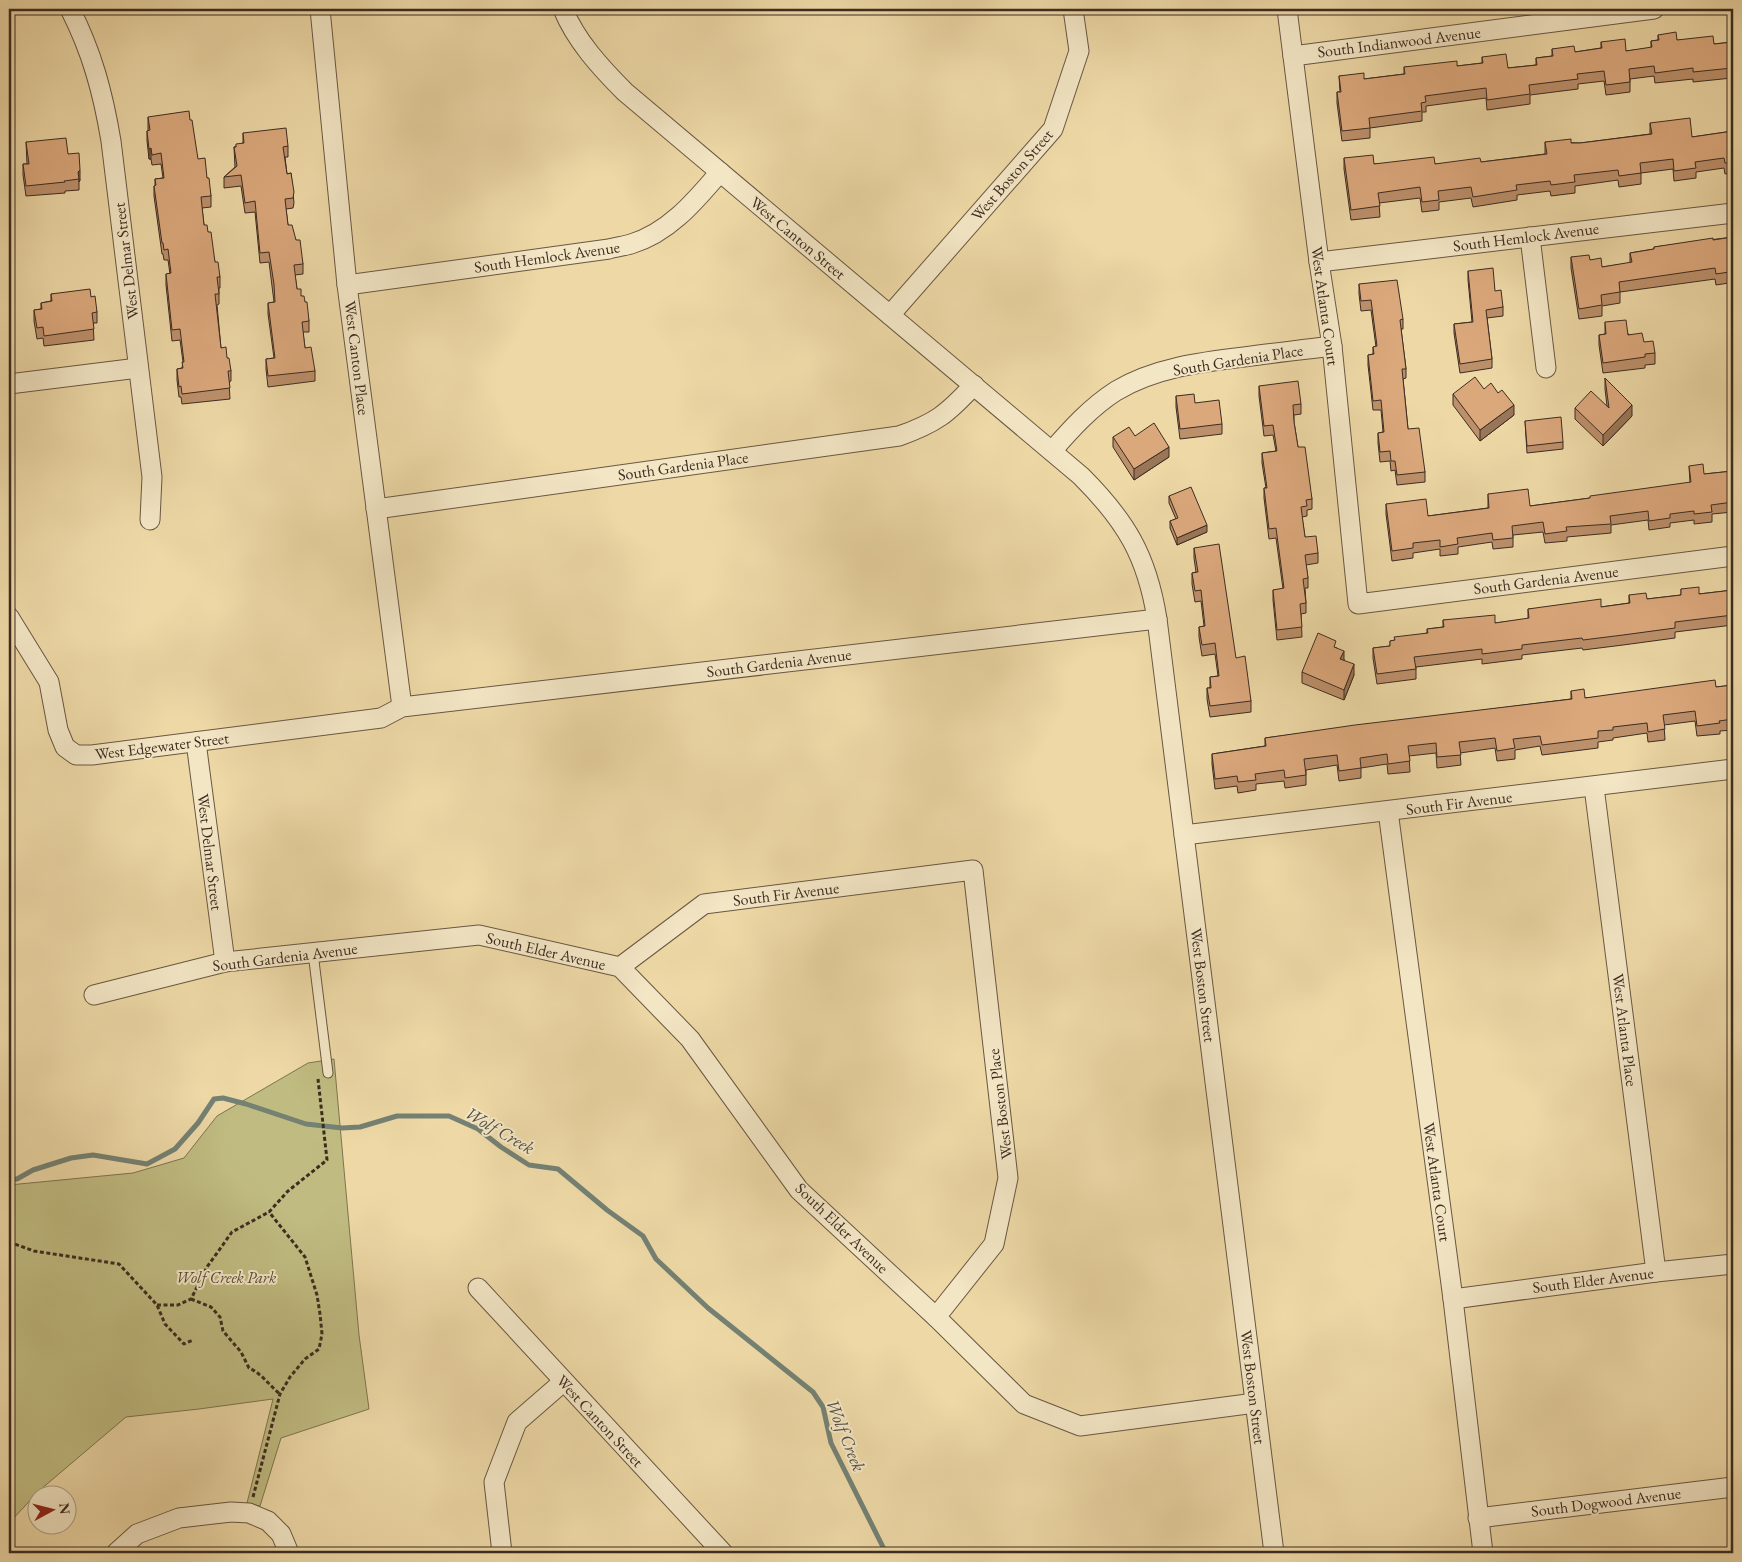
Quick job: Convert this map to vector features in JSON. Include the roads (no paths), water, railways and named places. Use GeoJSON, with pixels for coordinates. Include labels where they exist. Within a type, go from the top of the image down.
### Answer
{"type":"FeatureCollection","features":[{"type":"Feature","properties":{"kind":"street","name":"West Delmar Street"},"geometry":{"type":"LineString","coordinates":[[70,9],[85,38],[104,100],[111,141],[152,477],[150,520]]}},
{"type":"Feature","properties":{"kind":"street","name":"West Canton Place"},"geometry":{"type":"LineString","coordinates":[[320,9],[347,285],[402,707]]}},
{"type":"Feature","properties":{"kind":"street","name":"West Canton Street"},"geometry":{"type":"LineString","coordinates":[[563,9],[582,43],[610,77],[626,92],[1052,451]]}},
{"type":"Feature","properties":{"kind":"street","name":"West Boston Street"},"geometry":{"type":"LineString","coordinates":[[890,315],[1053,129],[1079,51],[1073,9]]}},
{"type":"Feature","properties":{"kind":"street","name":"West Atlanta Court"},"geometry":{"type":"LineString","coordinates":[[1287,9],[1319,262],[1332,346],[1358,604]]}},
{"type":"Feature","properties":{"kind":"street","name":"South Indianwood Avenue"},"geometry":{"type":"LineString","coordinates":[[1293,56],[1654,9]]}},
{"type":"Feature","properties":{"kind":"street","name":"South Hemlock Avenue"},"geometry":{"type":"LineString","coordinates":[[347,285],[609,249],[633,244],[667,226],[720,172]]}},
{"type":"Feature","properties":{"kind":"street","name":"South Hemlock Avenue"},"geometry":{"type":"LineString","coordinates":[[1319,262],[1733,212]]}},
{"type":"Feature","properties":{"kind":"street"},"geometry":{"type":"LineString","coordinates":[[1530,237],[1546,368]]}},
{"type":"Feature","properties":{"kind":"street","name":"South Gardenia Place"},"geometry":{"type":"LineString","coordinates":[[1052,451],[1092,409],[1117,391],[1143,378],[1176,367],[1208,361],[1332,346]]}},
{"type":"Feature","properties":{"kind":"street"},"geometry":{"type":"LineString","coordinates":[[9,384],[138,368]]}},
{"type":"Feature","properties":{"kind":"street","name":"South Gardenia Place"},"geometry":{"type":"LineString","coordinates":[[376,509],[899,436],[924,427],[941,418],[974,385]]}},
{"type":"Feature","properties":{"kind":"street","name":"West Boston Street"},"geometry":{"type":"LineString","coordinates":[[1052,451],[1105,500],[1130,535],[1146,570],[1152,590],[1274,1553]]}},
{"type":"Feature","properties":{"kind":"street","name":"South Gardenia Avenue"},"geometry":{"type":"LineString","coordinates":[[1358,604],[1733,556]]}},
{"type":"Feature","properties":{"kind":"street","name":"West Edgewater Street"},"geometry":{"type":"LineString","coordinates":[[9,617],[49,682],[58,730],[66,747],[76,755],[92,755],[381,718],[402,707]]}},
{"type":"Feature","properties":{"kind":"street","name":"South Gardenia Avenue"},"geometry":{"type":"LineString","coordinates":[[402,707],[1157,619]]}},
{"type":"Feature","properties":{"kind":"street","name":"West Delmar Street"},"geometry":{"type":"LineString","coordinates":[[196,742],[225,962]]}},
{"type":"Feature","properties":{"kind":"street","name":"South Fir Avenue"},"geometry":{"type":"LineString","coordinates":[[1184,835],[1733,769]]}},
{"type":"Feature","properties":{"kind":"street","name":"West Atlanta Place"},"geometry":{"type":"LineString","coordinates":[[1594,787],[1656,1272]]}},
{"type":"Feature","properties":{"kind":"street","name":"West Atlanta Court"},"geometry":{"type":"LineString","coordinates":[[1388,811],[1453,1299],[1483,1553]]}},
{"type":"Feature","properties":{"kind":"street","name":"South Fir Avenue"},"geometry":{"type":"LineString","coordinates":[[620,967],[704,904],[973,870]]}},
{"type":"Feature","properties":{"kind":"street","name":"West Boston Place"},"geometry":{"type":"LineString","coordinates":[[936,1317],[994,1244],[1008,1178],[973,870]]}},
{"type":"Feature","properties":{"kind":"street","name":"South Elder Avenue"},"geometry":{"type":"LineString","coordinates":[[388,945],[479,936],[620,967],[690,1039],[799,1190],[936,1317],[1024,1404],[1080,1426],[1255,1403]]}},
{"type":"Feature","properties":{"kind":"street","name":"South Gardenia Avenue"},"geometry":{"type":"LineString","coordinates":[[94,995],[225,962],[388,945]]}},
{"type":"Feature","properties":{"kind":"street","name":"South Elder Avenue"},"geometry":{"type":"LineString","coordinates":[[1453,1299],[1656,1272],[1733,1264]]}},
{"type":"Feature","properties":{"kind":"street","name":"West Canton Street"},"geometry":{"type":"LineString","coordinates":[[478,1288],[723,1553]]}},
{"type":"Feature","properties":{"kind":"street"},"geometry":{"type":"LineString","coordinates":[[502,1553],[494,1482],[517,1422],[563,1382]]}},
{"type":"Feature","properties":{"kind":"street","name":"South Dogwood Avenue"},"geometry":{"type":"LineString","coordinates":[[1478,1518],[1733,1486]]}},
{"type":"Feature","properties":{"kind":"street"},"geometry":{"type":"LineString","coordinates":[[116,1553],[137,1534],[179,1518],[231,1512],[249,1513],[268,1521],[280,1534],[289,1553]]}},
{"type":"Feature","properties":{"kind":"lane"},"geometry":{"type":"LineString","coordinates":[[313,952],[328,1073]]}},
{"type":"Feature","properties":{"kind":"waterway","name":"Wolf Creek"},"geometry":{"type":"LineString","coordinates":[[9,1180],[17,1179],[33,1170],[71,1158],[93,1155],[147,1164],[175,1149],[198,1123],[214,1099],[223,1098],[246,1104],[306,1124],[342,1128],[360,1127],[397,1116],[449,1116],[478,1129],[529,1165],[558,1169],[607,1210],[643,1236],[656,1259],[708,1308],[813,1392],[823,1407],[831,1443],[886,1553]]}},
{"type":"Feature","properties":{"kind":"park label","name":"Wolf Creek Park"},"geometry":{"type":"Point","coordinates":[226,1277]}}]}
